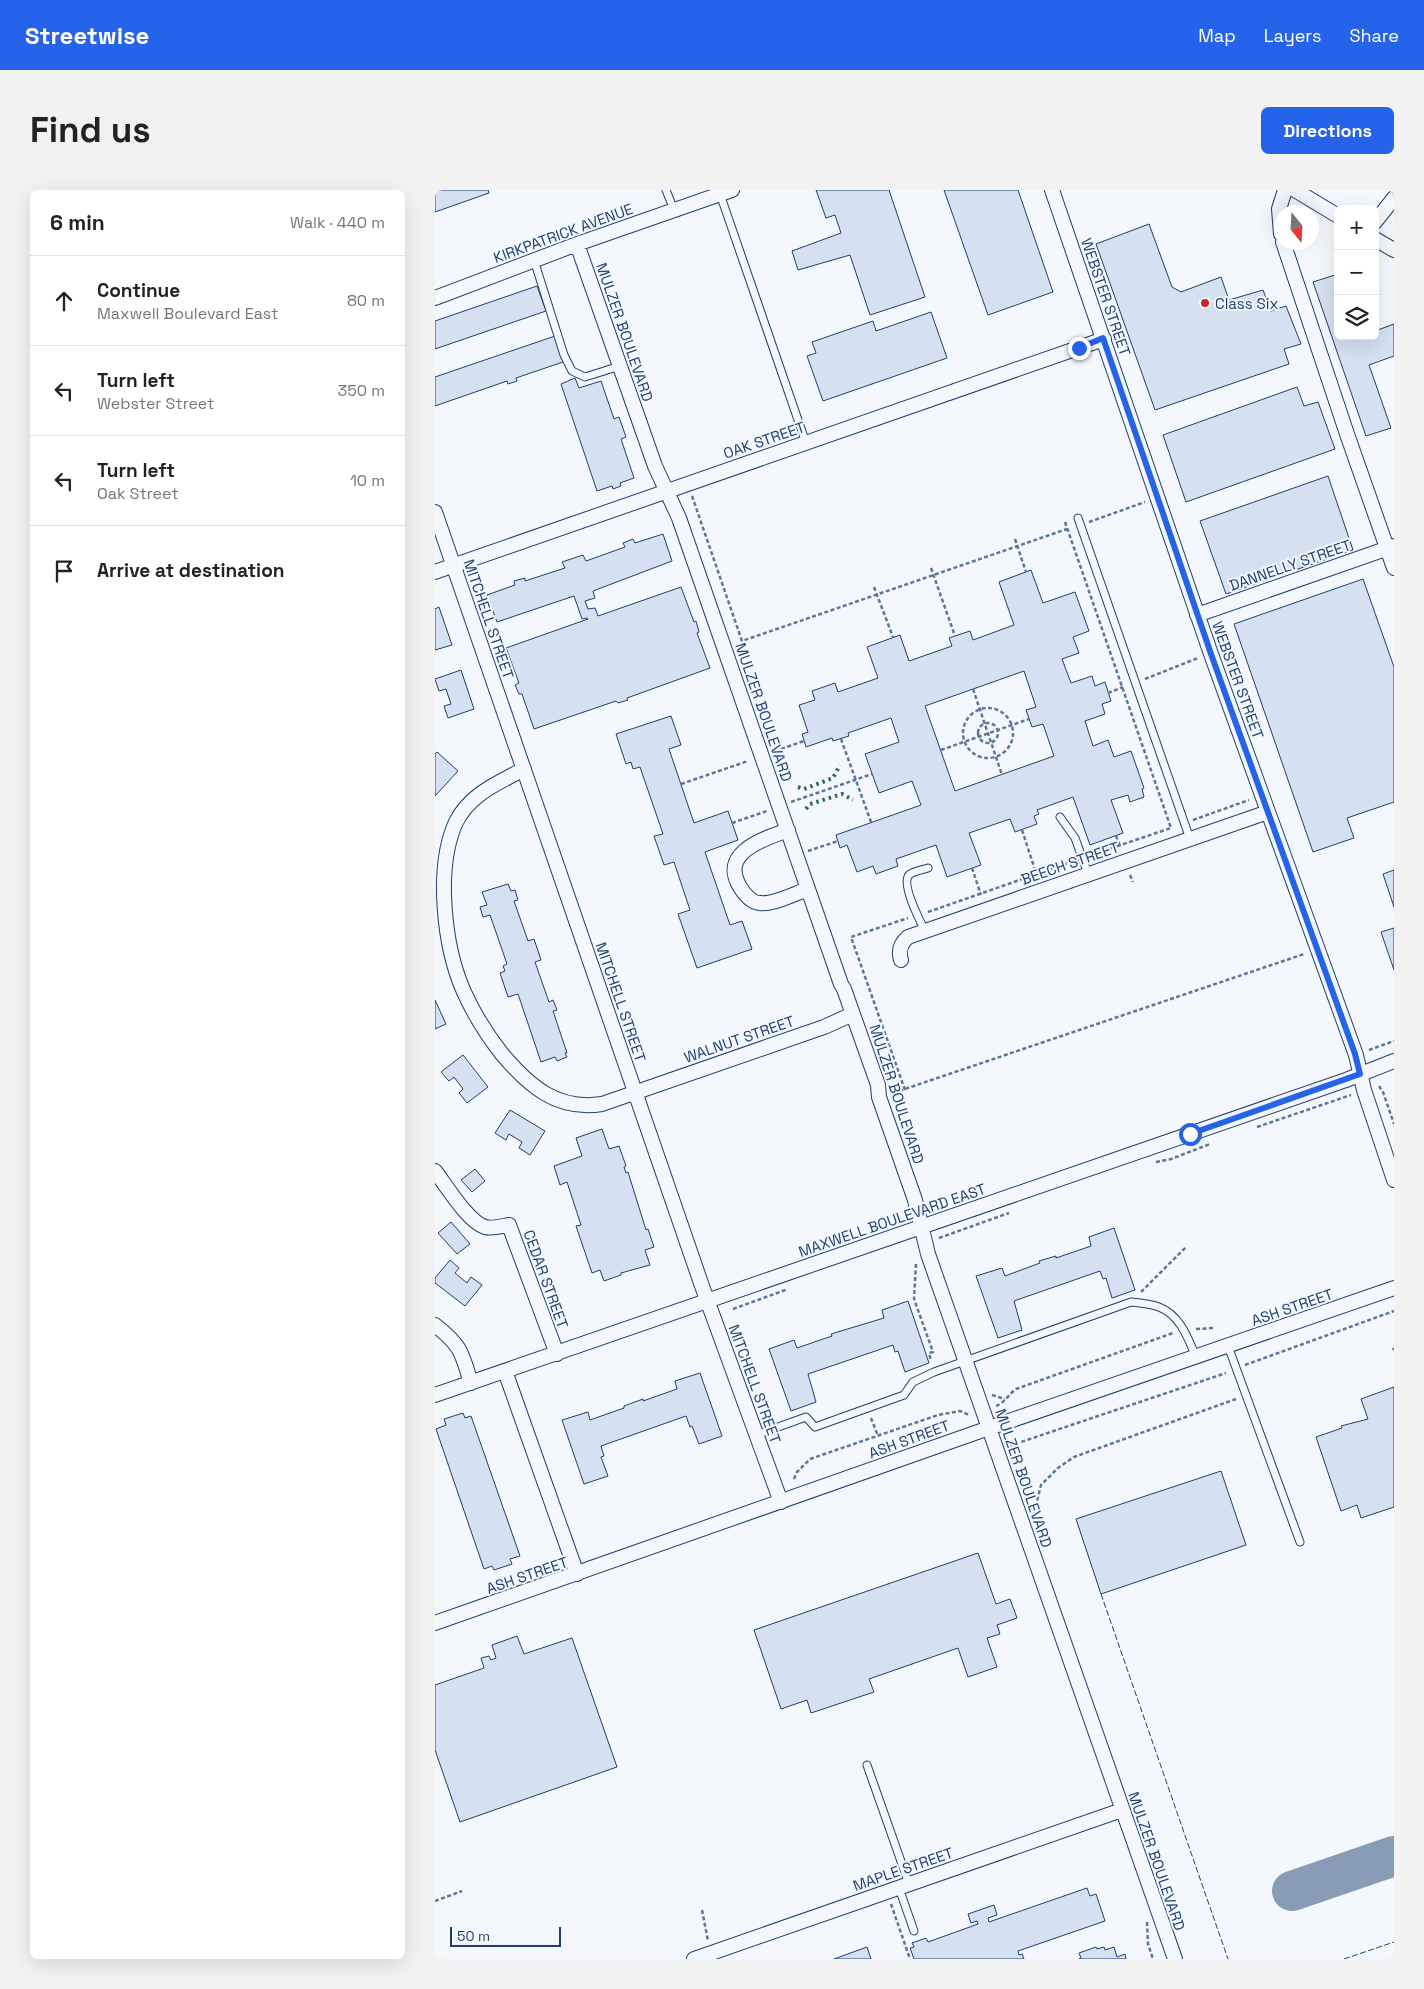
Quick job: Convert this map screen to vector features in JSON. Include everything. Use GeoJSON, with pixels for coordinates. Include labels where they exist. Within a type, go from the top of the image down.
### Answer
{"type":"FeatureCollection","features":[{"type":"Feature","properties":{"kind":"street","name":"WEBSTER STREET"},"geometry":{"type":"LineString","coordinates":[[1052,190],[1159,498],[1197,615],[1355,1054],[1394,1180]]}},
{"type":"Feature","properties":{"kind":"street"},"geometry":{"type":"LineString","coordinates":[[1280,205],[1285,190]]}},
{"type":"Feature","properties":{"kind":"street"},"geometry":{"type":"LineString","coordinates":[[1295,190],[1334,214]]}},
{"type":"Feature","properties":{"kind":"street","name":"KIRKPATRICK AVENUE"},"geometry":{"type":"LineString","coordinates":[[435,298],[577,244],[726,192]]}},
{"type":"Feature","properties":{"kind":"street"},"geometry":{"type":"LineString","coordinates":[[1379,217],[1394,198]]}},
{"type":"Feature","properties":{"kind":"street"},"geometry":{"type":"LineString","coordinates":[[1379,241],[1394,250]]}},
{"type":"Feature","properties":{"kind":"street","name":"MULZER BOULEVARD"},"geometry":{"type":"LineString","coordinates":[[577,244],[655,466],[679,518],[878,1085],[879,1097],[915,1200],[925,1242],[1175,1959]]}},
{"type":"Feature","properties":{"kind":"street"},"geometry":{"type":"LineString","coordinates":[[1286,250],[1391,547],[1394,568]]}},
{"type":"Feature","properties":{"kind":"street","name":"OAK STREET"},"geometry":{"type":"LineString","coordinates":[[435,572],[1103,338]]}},
{"type":"Feature","properties":{"kind":"street","name":"MITCHELL STREET"},"geometry":{"type":"LineString","coordinates":[[435,512],[707,1301],[781,1502]]}},
{"type":"Feature","properties":{"kind":"street","name":"DANNELLY STREET"},"geometry":{"type":"LineString","coordinates":[[1197,615],[1391,547]]}},
{"type":"Feature","properties":{"kind":"street","name":"WALNUT STREET"},"geometry":{"type":"LineString","coordinates":[[524,769],[475,797],[461,813],[451,834],[444,866],[443,897],[448,940],[457,974],[472,1008],[491,1039],[515,1070],[539,1090],[573,1105],[588,1106],[602,1104],[824,1027],[853,1014]]}},
{"type":"Feature","properties":{"kind":"street","name":"BEECH STREET"},"geometry":{"type":"LineString","coordinates":[[901,960],[899,949],[903,941],[908,937],[1268,812]]}},
{"type":"Feature","properties":{"kind":"street"},"geometry":{"type":"LineString","coordinates":[[788,830],[756,842],[744,849],[738,859],[735,871],[739,885],[746,896],[759,904],[808,889]]}},
{"type":"Feature","properties":{"kind":"street","name":"MAXWELL BOULEVARD EAST"},"geometry":{"type":"LineString","coordinates":[[435,1395],[1360,1074],[1394,1060]]}},
{"type":"Feature","properties":{"kind":"street","name":"CEDAR STREET"},"geometry":{"type":"LineString","coordinates":[[435,1171],[466,1212],[478,1224],[487,1228],[509,1225],[557,1354]]}},
{"type":"Feature","properties":{"kind":"street","name":"ASH STREET"},"geometry":{"type":"LineString","coordinates":[[435,1624],[989,1428],[1394,1288]]}},
{"type":"Feature","properties":{"kind":"street"},"geometry":{"type":"LineString","coordinates":[[435,1325],[451,1337],[457,1345],[471,1383]]}},
{"type":"Feature","properties":{"kind":"street"},"geometry":{"type":"LineString","coordinates":[[505,1371],[577,1574]]}},
{"type":"Feature","properties":{"kind":"street","name":"MAPLE STREET"},"geometry":{"type":"LineString","coordinates":[[694,1959],[1122,1810]]}},
{"type":"Feature","properties":{"kind":"lane"},"geometry":{"type":"LineString","coordinates":[[666,190],[674,210]]}},
{"type":"Feature","properties":{"kind":"lane"},"geometry":{"type":"LineString","coordinates":[[726,192],[806,443]]}},
{"type":"Feature","properties":{"kind":"lane"},"geometry":{"type":"LineString","coordinates":[[535,260],[564,355],[572,370],[585,377],[620,366]]}},
{"type":"Feature","properties":{"kind":"lane"},"geometry":{"type":"LineString","coordinates":[[1079,521],[1190,839]]}},
{"type":"Feature","properties":{"kind":"lane"},"geometry":{"type":"LineString","coordinates":[[1060,817],[1075,838],[1089,874]]}},
{"type":"Feature","properties":{"kind":"lane"},"geometry":{"type":"LineString","coordinates":[[925,931],[906,882],[908,876],[912,873],[927,868]]}},
{"type":"Feature","properties":{"kind":"lane"},"geometry":{"type":"LineString","coordinates":[[756,1435],[806,1417],[815,1427],[904,1395],[913,1382],[934,1372],[1131,1302],[1159,1307],[1173,1316],[1184,1329],[1196,1357]]}},
{"type":"Feature","properties":{"kind":"lane"},"geometry":{"type":"LineString","coordinates":[[1228,1346],[1235,1370],[1300,1542]]}},
{"type":"Feature","properties":{"kind":"lane"},"geometry":{"type":"LineString","coordinates":[[867,1765],[904,1886],[913,1930]]}},
{"type":"Feature","properties":{"kind":"path"},"geometry":{"type":"LineString","coordinates":[[688,484],[742,641],[1067,529],[1079,521],[1159,498]]}},
{"type":"Feature","properties":{"kind":"path"},"geometry":{"type":"LineString","coordinates":[[1065,522],[1171,828]]}},
{"type":"Feature","properties":{"kind":"path"},"geometry":{"type":"LineString","coordinates":[[1015,539],[1026,572]]}},
{"type":"Feature","properties":{"kind":"path"},"geometry":{"type":"LineString","coordinates":[[931,568],[955,636]]}},
{"type":"Feature","properties":{"kind":"path"},"geometry":{"type":"LineString","coordinates":[[874,587],[893,638]]}},
{"type":"Feature","properties":{"kind":"path"},"geometry":{"type":"LineString","coordinates":[[1109,693],[1211,654]]}},
{"type":"Feature","properties":{"kind":"path"},"geometry":{"type":"LineString","coordinates":[[973,689],[1002,775]]}},
{"type":"Feature","properties":{"kind":"path"},"geometry":{"type":"LineString","coordinates":[[993,708],[1003,712],[1013,725],[1012,743],[1003,754],[996,757],[979,757],[971,752],[964,742],[964,725],[971,714],[980,709],[993,708]]}},
{"type":"Feature","properties":{"kind":"path"},"geometry":{"type":"LineString","coordinates":[[941,750],[1029,719]]}},
{"type":"Feature","properties":{"kind":"path"},"geometry":{"type":"LineString","coordinates":[[985,723],[993,724],[998,730],[997,738],[991,742],[984,742],[979,737],[979,729],[985,723]]}},
{"type":"Feature","properties":{"kind":"path"},"geometry":{"type":"LineString","coordinates":[[841,738],[871,822]]}},
{"type":"Feature","properties":{"kind":"path"},"geometry":{"type":"LineString","coordinates":[[681,784],[804,742]]}},
{"type":"Feature","properties":{"kind":"path"},"geometry":{"type":"LineString","coordinates":[[732,823],[872,774]]}},
{"type":"Feature","properties":{"kind":"path"},"geometry":{"type":"LineString","coordinates":[[905,1090],[851,938],[1262,796]]}},
{"type":"Feature","properties":{"kind":"path"},"geometry":{"type":"LineString","coordinates":[[1022,830],[1042,890]]}},
{"type":"Feature","properties":{"kind":"path"},"geometry":{"type":"LineString","coordinates":[[796,855],[838,841]]}},
{"type":"Feature","properties":{"kind":"path"},"geometry":{"type":"LineString","coordinates":[[972,868],[986,909]]}},
{"type":"Feature","properties":{"kind":"path"},"geometry":{"type":"LineString","coordinates":[[879,1097],[905,1090],[1019,1049],[1318,949]]}},
{"type":"Feature","properties":{"kind":"path"},"geometry":{"type":"LineString","coordinates":[[1369,1050],[1394,1041]]}},
{"type":"Feature","properties":{"kind":"path"},"geometry":{"type":"LineString","coordinates":[[1379,1086],[1383,1092],[1394,1124]]}},
{"type":"Feature","properties":{"kind":"path"},"geometry":{"type":"LineString","coordinates":[[1253,1129],[1351,1095]]}},
{"type":"Feature","properties":{"kind":"path"},"geometry":{"type":"LineString","coordinates":[[1148,1165],[1171,1159],[1217,1141]]}},
{"type":"Feature","properties":{"kind":"path"},"geometry":{"type":"LineString","coordinates":[[925,1242],[1011,1213]]}},
{"type":"Feature","properties":{"kind":"path"},"geometry":{"type":"LineString","coordinates":[[1131,1302],[1186,1247]]}},
{"type":"Feature","properties":{"kind":"path"},"geometry":{"type":"LineString","coordinates":[[916,1263],[915,1299],[933,1352],[929,1354],[934,1372]]}},
{"type":"Feature","properties":{"kind":"path"},"geometry":{"type":"LineString","coordinates":[[996,1450],[1235,1370],[1394,1312]]}},
{"type":"Feature","properties":{"kind":"path"},"geometry":{"type":"LineString","coordinates":[[794,1479],[797,1472],[810,1459],[937,1415],[960,1411],[969,1415],[983,1411],[1001,1404],[1016,1389],[1184,1329],[1214,1328]]}},
{"type":"Feature","properties":{"kind":"path"},"geometry":{"type":"LineString","coordinates":[[1033,1516],[1041,1484],[1074,1456],[1239,1398],[1247,1399]]}},
{"type":"Feature","properties":{"kind":"path"},"geometry":{"type":"LineString","coordinates":[[868,1408],[877,1436]]}},
{"type":"Feature","properties":{"kind":"path"},"geometry":{"type":"LineString","coordinates":[[435,1901],[462,1892]]}},
{"type":"Feature","properties":{"kind":"path"},"geometry":{"type":"LineString","coordinates":[[701,1910],[710,1954]]}},
{"type":"Feature","properties":{"kind":"building"},"geometry":{"type":"Polygon","coordinates":[[[435,190],[488,190],[489,193],[435,212],[435,190]]]}},
{"type":"Feature","properties":{"kind":"building"},"geometry":{"type":"Polygon","coordinates":[[[816,190],[889,190],[925,297],[870,315],[850,255],[798,270],[792,251],[841,233],[835,215],[826,218],[816,190]]]}},
{"type":"Feature","properties":{"kind":"building"},"geometry":{"type":"Polygon","coordinates":[[[944,190],[1018,190],[1053,292],[988,315],[944,190]]]}},
{"type":"Feature","properties":{"kind":"building"},"geometry":{"type":"Polygon","coordinates":[[[1149,224],[1172,287],[1181,292],[1221,277],[1229,300],[1263,290],[1271,311],[1286,306],[1301,344],[1284,349],[1289,364],[1155,410],[1096,244],[1149,224]]]}},
{"type":"Feature","properties":{"kind":"building"},"geometry":{"type":"Polygon","coordinates":[[[1334,275],[1334,340],[1379,340],[1379,330],[1394,324],[1394,356],[1369,365],[1391,428],[1366,436],[1313,282],[1334,275]]]}},
{"type":"Feature","properties":{"kind":"building"},"geometry":{"type":"Polygon","coordinates":[[[537,286],[546,311],[435,349],[435,321],[537,286]]]}},
{"type":"Feature","properties":{"kind":"building"},"geometry":{"type":"Polygon","coordinates":[[[931,312],[947,358],[823,401],[807,356],[816,353],[812,342],[873,321],[876,331],[931,312]]]}},
{"type":"Feature","properties":{"kind":"building"},"geometry":{"type":"Polygon","coordinates":[[[555,336],[563,362],[516,378],[517,381],[508,384],[507,381],[435,406],[435,377],[555,336]]]}},
{"type":"Feature","properties":{"kind":"building"},"geometry":{"type":"Polygon","coordinates":[[[575,378],[579,388],[601,381],[614,419],[619,417],[626,437],[621,439],[634,478],[620,483],[621,486],[613,489],[612,486],[597,491],[561,384],[575,378]]]}},
{"type":"Feature","properties":{"kind":"building"},"geometry":{"type":"Polygon","coordinates":[[[1297,387],[1304,406],[1318,402],[1335,449],[1186,502],[1163,435],[1297,387]]]}},
{"type":"Feature","properties":{"kind":"building"},"geometry":{"type":"Polygon","coordinates":[[[1328,476],[1353,550],[1226,594],[1200,521],[1328,476]]]}},
{"type":"Feature","properties":{"kind":"building"},"geometry":{"type":"Polygon","coordinates":[[[663,534],[672,561],[593,591],[595,598],[585,601],[588,609],[595,608],[598,616],[681,587],[694,622],[696,621],[699,632],[697,633],[710,668],[627,698],[628,700],[618,703],[616,701],[534,729],[522,694],[519,694],[515,685],[519,683],[506,648],[588,619],[582,619],[574,596],[497,622],[487,595],[515,585],[514,581],[525,578],[525,581],[565,568],[562,562],[583,555],[586,561],[625,547],[623,543],[633,539],[635,543],[663,534]]]}},
{"type":"Feature","properties":{"kind":"building"},"geometry":{"type":"Polygon","coordinates":[[[1031,570],[1043,603],[1075,592],[1089,631],[1073,637],[1079,653],[1062,659],[1071,683],[1092,676],[1095,686],[1105,682],[1111,701],[1102,704],[1105,714],[1085,721],[1093,746],[1108,740],[1114,757],[1131,751],[1144,788],[1142,789],[1144,797],[1130,802],[1128,795],[1111,800],[1123,833],[1090,845],[1073,797],[1037,810],[1039,814],[1034,816],[1037,824],[1015,832],[1010,819],[969,833],[981,865],[947,877],[936,845],[896,859],[898,866],[876,874],[873,866],[857,872],[847,845],[840,848],[836,835],[921,805],[912,781],[879,793],[865,754],[899,742],[891,718],[848,733],[849,736],[833,741],[832,738],[806,747],[802,734],[808,732],[799,705],[815,700],[812,691],[835,683],[838,692],[878,678],[867,647],[900,635],[909,661],[952,646],[949,638],[970,631],[973,640],[1014,625],[999,582],[1031,570]],[[1024,671],[925,706],[955,791],[1054,756],[1043,724],[1032,727],[1026,710],[1036,707],[1024,671]]]}},
{"type":"Feature","properties":{"kind":"building"},"geometry":{"type":"Polygon","coordinates":[[[1363,579],[1394,667],[1394,802],[1347,818],[1354,838],[1313,852],[1234,624],[1363,579]]]}},
{"type":"Feature","properties":{"kind":"building"},"geometry":{"type":"Polygon","coordinates":[[[439,607],[452,645],[435,650],[435,609],[439,607]]]}},
{"type":"Feature","properties":{"kind":"building"},"geometry":{"type":"Polygon","coordinates":[[[461,670],[474,709],[448,718],[444,706],[451,704],[446,689],[439,691],[435,679],[461,670]]]}},
{"type":"Feature","properties":{"kind":"building"},"geometry":{"type":"Polygon","coordinates":[[[671,716],[681,745],[669,749],[694,823],[728,811],[738,840],[705,852],[730,925],[742,921],[752,949],[697,968],[678,914],[690,910],[674,862],[664,865],[654,836],[663,834],[640,767],[633,769],[631,762],[626,764],[616,734],[671,716]]]}},
{"type":"Feature","properties":{"kind":"building"},"geometry":{"type":"Polygon","coordinates":[[[437,752],[458,771],[435,796],[435,754],[437,752]]]}},
{"type":"Feature","properties":{"kind":"building"},"geometry":{"type":"Polygon","coordinates":[[[1394,870],[1394,907],[1383,874],[1394,870]]]}},
{"type":"Feature","properties":{"kind":"building"},"geometry":{"type":"Polygon","coordinates":[[[508,884],[511,891],[515,890],[518,900],[514,901],[528,941],[534,939],[541,960],[535,962],[549,1002],[553,1000],[557,1010],[553,1011],[567,1057],[557,1061],[555,1057],[541,1062],[518,994],[508,997],[500,973],[505,971],[503,966],[507,964],[490,915],[483,917],[480,907],[487,905],[482,892],[508,884]]]}},
{"type":"Feature","properties":{"kind":"building"},"geometry":{"type":"Polygon","coordinates":[[[1394,928],[1394,970],[1381,932],[1394,928]]]}},
{"type":"Feature","properties":{"kind":"building"},"geometry":{"type":"Polygon","coordinates":[[[435,1000],[446,1024],[435,1029],[435,1000]]]}},
{"type":"Feature","properties":{"kind":"building"},"geometry":{"type":"Polygon","coordinates":[[[463,1055],[488,1087],[467,1103],[459,1093],[463,1089],[454,1077],[449,1081],[441,1072],[463,1055]]]}},
{"type":"Feature","properties":{"kind":"building"},"geometry":{"type":"Polygon","coordinates":[[[510,1110],[545,1131],[530,1155],[519,1148],[522,1142],[509,1134],[506,1140],[495,1133],[510,1110]]]}},
{"type":"Feature","properties":{"kind":"building"},"geometry":{"type":"Polygon","coordinates":[[[602,1129],[609,1149],[619,1146],[626,1166],[624,1167],[626,1173],[628,1172],[646,1230],[648,1229],[654,1247],[645,1250],[650,1265],[621,1273],[621,1275],[604,1281],[600,1270],[592,1273],[576,1226],[581,1225],[567,1182],[560,1185],[554,1166],[582,1156],[576,1138],[602,1129]]]}},
{"type":"Feature","properties":{"kind":"building"},"geometry":{"type":"Polygon","coordinates":[[[475,1169],[485,1181],[472,1192],[461,1180],[475,1169]]]}},
{"type":"Feature","properties":{"kind":"building"},"geometry":{"type":"Polygon","coordinates":[[[451,1222],[470,1244],[457,1254],[438,1233],[451,1222]]]}},
{"type":"Feature","properties":{"kind":"building"},"geometry":{"type":"Polygon","coordinates":[[[1114,1228],[1135,1290],[1112,1298],[1106,1278],[1103,1279],[1100,1271],[1014,1301],[1022,1330],[998,1338],[976,1276],[1002,1268],[1005,1276],[1040,1263],[1039,1261],[1056,1256],[1056,1258],[1091,1246],[1089,1237],[1114,1228]]]}},
{"type":"Feature","properties":{"kind":"building"},"geometry":{"type":"Polygon","coordinates":[[[450,1260],[459,1268],[455,1273],[467,1283],[471,1277],[482,1285],[465,1306],[435,1283],[435,1278],[450,1260]]]}},
{"type":"Feature","properties":{"kind":"building"},"geometry":{"type":"Polygon","coordinates":[[[908,1301],[929,1363],[905,1372],[898,1351],[895,1352],[893,1345],[808,1374],[816,1402],[791,1411],[769,1349],[794,1340],[797,1348],[832,1336],[831,1334],[884,1318],[882,1310],[908,1301]]]}},
{"type":"Feature","properties":{"kind":"building"},"geometry":{"type":"Polygon","coordinates":[[[700,1373],[722,1436],[699,1444],[686,1416],[601,1446],[604,1456],[601,1457],[608,1476],[584,1484],[562,1420],[588,1412],[590,1420],[643,1399],[643,1401],[677,1389],[675,1381],[700,1373]]]}},
{"type":"Feature","properties":{"kind":"building"},"geometry":{"type":"Polygon","coordinates":[[[1394,1387],[1394,1507],[1361,1518],[1357,1505],[1341,1511],[1316,1437],[1342,1428],[1341,1426],[1368,1419],[1361,1399],[1394,1387]]]}},
{"type":"Feature","properties":{"kind":"building"},"geometry":{"type":"Polygon","coordinates":[[[463,1413],[465,1418],[471,1416],[520,1556],[510,1559],[512,1564],[494,1570],[492,1566],[484,1569],[436,1429],[446,1425],[444,1419],[463,1413]]]}},
{"type":"Feature","properties":{"kind":"building"},"geometry":{"type":"Polygon","coordinates":[[[1221,1471],[1246,1545],[1101,1594],[1076,1519],[1221,1471]]]}},
{"type":"Feature","properties":{"kind":"building"},"geometry":{"type":"Polygon","coordinates":[[[978,1553],[996,1604],[1010,1599],[1017,1618],[997,1625],[1000,1634],[987,1638],[997,1667],[968,1677],[958,1648],[869,1679],[874,1692],[811,1713],[807,1700],[781,1709],[754,1630],[978,1553]]]}},
{"type":"Feature","properties":{"kind":"building"},"geometry":{"type":"Polygon","coordinates":[[[517,1636],[524,1654],[572,1638],[617,1767],[460,1822],[435,1750],[435,1685],[484,1668],[481,1658],[489,1656],[491,1660],[496,1658],[492,1645],[517,1636]]]}},
{"type":"Feature","properties":{"kind":"building"},"geometry":{"type":"Polygon","coordinates":[[[1087,1888],[1090,1896],[1096,1894],[1105,1921],[1018,1951],[1019,1955],[1022,1954],[1024,1959],[914,1959],[910,1948],[914,1947],[912,1943],[926,1938],[928,1942],[978,1924],[977,1921],[971,1923],[968,1914],[994,1905],[997,1915],[988,1918],[989,1922],[1087,1888]]]}},
{"type":"Feature","properties":{"kind":"building"},"geometry":{"type":"Polygon","coordinates":[[[867,1947],[871,1959],[834,1959],[867,1947]]]}},
{"type":"Feature","properties":{"kind":"building"},"geometry":{"type":"Polygon","coordinates":[[[1096,1947],[1097,1949],[1104,1947],[1105,1950],[1114,1947],[1117,1957],[1125,1954],[1126,1959],[1079,1959],[1081,1958],[1079,1953],[1096,1947]]]}},
{"type":"Feature","properties":{"kind":"taxiway"},"geometry":{"type":"LineString","coordinates":[[1292,1891],[1394,1856]]}},
{"type":"Feature","properties":{"kind":"hedge"},"geometry":{"type":"LineString","coordinates":[[798,787],[804,789],[833,778],[840,765]]}},
{"type":"Feature","properties":{"kind":"hedge"},"geometry":{"type":"LineString","coordinates":[[806,809],[810,804],[842,794],[853,800]]}},
{"type":"Feature","properties":{"kind":"fence"},"geometry":{"type":"LineString","coordinates":[[1101,1594],[1228,1959]]}},
{"type":"Feature","properties":{"kind":"fence"},"geometry":{"type":"LineString","coordinates":[[1344,1959],[1394,1942]]}},
{"type":"Feature","properties":{"kind":"place","name":"Class Six"},"geometry":{"type":"Point","coordinates":[1205,303]}},
{"type":"Feature","properties":{"kind":"route"},"geometry":{"type":"LineString","coordinates":[[1079,348],[1103,338],[1159,498],[1197,615],[1355,1054],[1360,1074],[1190,1134]]}}]}
